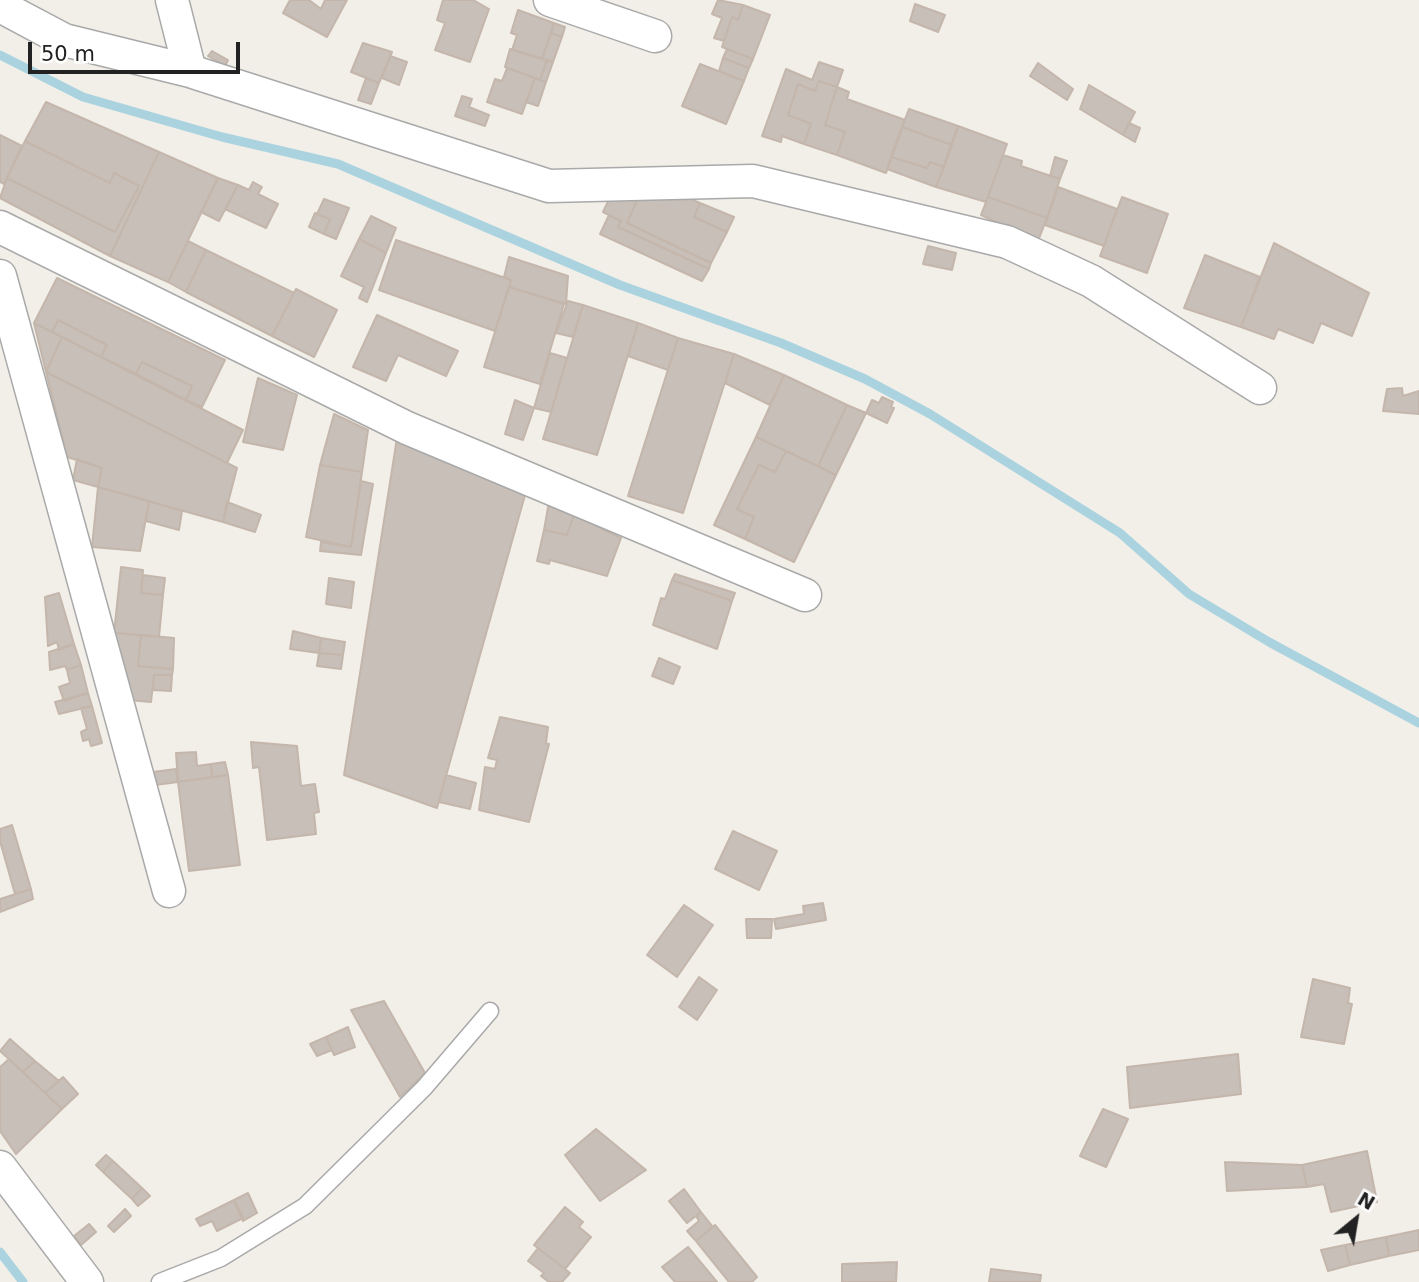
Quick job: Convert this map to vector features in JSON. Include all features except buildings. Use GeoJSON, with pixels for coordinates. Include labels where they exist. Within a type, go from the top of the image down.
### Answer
{"type":"FeatureCollection","features":[{"type":"Feature","properties":{"kind":"street"},"geometry":{"type":"LineString","coordinates":[[172,0],[190,71]]}},
{"type":"Feature","properties":{"kind":"street"},"geometry":{"type":"LineString","coordinates":[[550,0],[655,36]]}},
{"type":"Feature","properties":{"kind":"street"},"geometry":{"type":"LineString","coordinates":[[0,6],[64,40],[190,71],[549,186],[753,181],[1007,242],[1091,281],[1260,388]]}},
{"type":"Feature","properties":{"kind":"street"},"geometry":{"type":"LineString","coordinates":[[0,227],[407,428],[805,595]]}},
{"type":"Feature","properties":{"kind":"street"},"geometry":{"type":"LineString","coordinates":[[0,276],[169,891]]}},
{"type":"Feature","properties":{"kind":"street"},"geometry":{"type":"LineString","coordinates":[[0,1167],[87,1282]]}},
{"type":"Feature","properties":{"kind":"lane"},"geometry":{"type":"LineString","coordinates":[[160,1282],[221,1258],[305,1206],[424,1088],[490,1011]]}},
{"type":"Feature","properties":{"kind":"waterway"},"geometry":{"type":"LineString","coordinates":[[0,55],[83,97],[222,137],[338,164],[620,285],[781,343],[865,379],[930,414],[1120,533],[1189,594],[1269,642],[1419,723]]}},
{"type":"Feature","properties":{"kind":"waterway"},"geometry":{"type":"LineString","coordinates":[[0,1252],[23,1282]]}}]}
